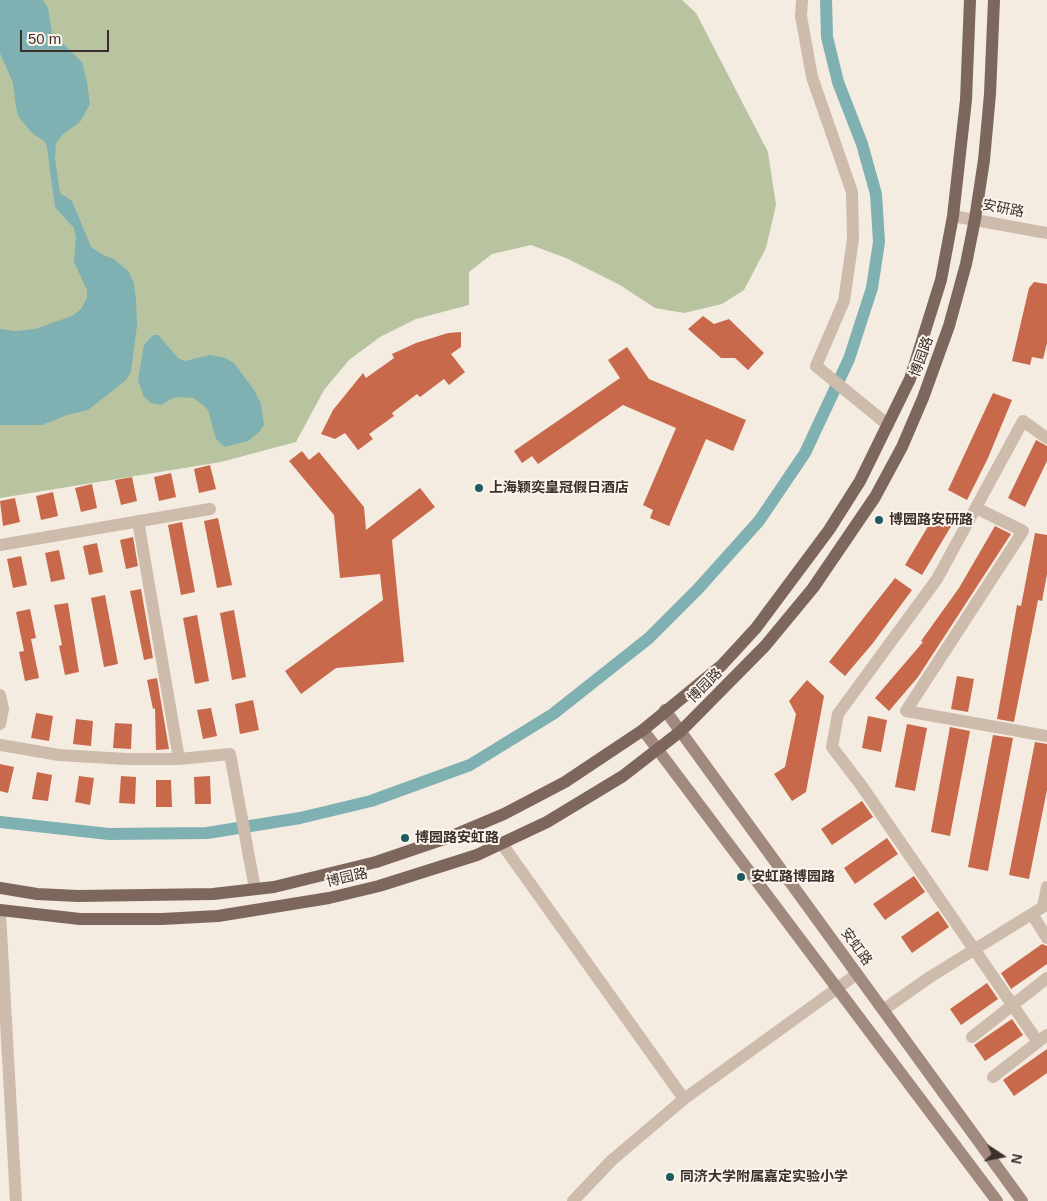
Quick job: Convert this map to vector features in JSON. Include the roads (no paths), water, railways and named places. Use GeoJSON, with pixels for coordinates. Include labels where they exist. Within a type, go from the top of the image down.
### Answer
{"type":"FeatureCollection","features":[{"type":"Feature","properties":{"kind":"main road","name":"博园路"},"geometry":{"type":"LineString","coordinates":[[0,888],[37,894],[115,896],[213,894],[274,887],[376,862],[448,838],[504,814],[565,782],[643,730],[720,666],[756,628],[829,530],[860,481],[910,379],[941,280],[953,216],[966,100],[970,0]]}},
{"type":"Feature","properties":{"kind":"main road","name":"博园路"},"geometry":{"type":"LineString","coordinates":[[0,912],[80,919],[162,919],[218,916],[329,898],[379,886],[477,855],[547,822],[623,776],[681,731],[765,646],[813,588],[875,497],[902,447],[926,389],[948,326],[966,264],[975,219],[990,94],[994,0]]}},
{"type":"Feature","properties":{"kind":"main road","name":"安虹路"},"geometry":{"type":"LineString","coordinates":[[665,710],[1022,1201]]}},
{"type":"Feature","properties":{"kind":"main road"},"geometry":{"type":"LineString","coordinates":[[643,730],[997,1201]]}},
{"type":"Feature","properties":{"kind":"street"},"geometry":{"type":"LineString","coordinates":[[802,0],[802,16],[812,77],[852,192],[852,239],[844,301],[816,366],[888,425]]}},
{"type":"Feature","properties":{"kind":"street","name":"安研路"},"geometry":{"type":"LineString","coordinates":[[953,216],[1047,233]]}},
{"type":"Feature","properties":{"kind":"street"},"geometry":{"type":"LineString","coordinates":[[993,1077],[1042,1038],[1014,1005],[832,747],[838,714],[937,579],[1023,421],[1047,438]]}},
{"type":"Feature","properties":{"kind":"street"},"geometry":{"type":"LineString","coordinates":[[976,508],[1023,531],[906,711],[1047,736]]}},
{"type":"Feature","properties":{"kind":"street"},"geometry":{"type":"LineString","coordinates":[[0,545],[210,509]]}},
{"type":"Feature","properties":{"kind":"street"},"geometry":{"type":"LineString","coordinates":[[138,520],[179,758]]}},
{"type":"Feature","properties":{"kind":"street"},"geometry":{"type":"LineString","coordinates":[[0,695],[3,709],[0,724]]}},
{"type":"Feature","properties":{"kind":"street"},"geometry":{"type":"LineString","coordinates":[[0,745],[59,755],[126,759],[179,758],[230,754],[255,889]]}},
{"type":"Feature","properties":{"kind":"street"},"geometry":{"type":"LineString","coordinates":[[502,844],[684,1099]]}},
{"type":"Feature","properties":{"kind":"street"},"geometry":{"type":"LineString","coordinates":[[883,1010],[1044,907],[1047,887]]}},
{"type":"Feature","properties":{"kind":"street"},"geometry":{"type":"LineString","coordinates":[[0,912],[16,1201]]}},
{"type":"Feature","properties":{"kind":"street"},"geometry":{"type":"LineString","coordinates":[[1032,914],[1047,938]]}},
{"type":"Feature","properties":{"kind":"street"},"geometry":{"type":"LineString","coordinates":[[573,1201],[612,1160],[684,1099],[857,974]]}},
{"type":"Feature","properties":{"kind":"street"},"geometry":{"type":"LineString","coordinates":[[972,1037],[1047,978]]}},
{"type":"Feature","properties":{"kind":"water"},"geometry":{"type":"Polygon","coordinates":[[[0,0],[43,0],[48,8],[52,33],[82,62],[90,104],[80,122],[62,135],[56,143],[55,158],[60,193],[72,201],[91,247],[103,255],[114,259],[129,272],[134,284],[136,300],[137,325],[131,372],[126,380],[88,410],[67,415],[42,425],[0,425],[0,329],[15,331],[35,329],[72,316],[81,309],[87,298],[87,290],[74,262],[76,237],[74,228],[55,207],[45,142],[31,132],[19,117],[16,108],[13,83],[0,53],[0,0]]]}},
{"type":"Feature","properties":{"kind":"water"},"geometry":{"type":"Polygon","coordinates":[[[153,335],[158,335],[178,358],[185,361],[210,355],[225,358],[234,363],[254,390],[261,404],[264,425],[259,432],[248,441],[225,447],[216,439],[208,410],[193,398],[173,398],[161,405],[151,403],[144,397],[138,380],[144,345],[153,335]]]}},
{"type":"Feature","properties":{"kind":"waterway"},"geometry":{"type":"LineString","coordinates":[[0,822],[109,834],[207,833],[300,818],[371,801],[470,765],[553,714],[649,638],[697,590],[759,521],[805,453],[849,359],[872,288],[879,242],[876,194],[862,144],[838,82],[827,37],[826,0]]}},
{"type":"Feature","properties":{"kind":"place","name":"上海颖奕皇冠假日酒店"},"geometry":{"type":"Point","coordinates":[479,488]}},
{"type":"Feature","properties":{"kind":"place","name":"博园路安研路"},"geometry":{"type":"Point","coordinates":[879,520]}},
{"type":"Feature","properties":{"kind":"place","name":"博园路安虹路"},"geometry":{"type":"Point","coordinates":[405,838]}},
{"type":"Feature","properties":{"kind":"place","name":"安虹路博园路"},"geometry":{"type":"Point","coordinates":[741,877]}},
{"type":"Feature","properties":{"kind":"place","name":"同济大学附属嘉定实验小学"},"geometry":{"type":"Point","coordinates":[670,1177]}}]}
